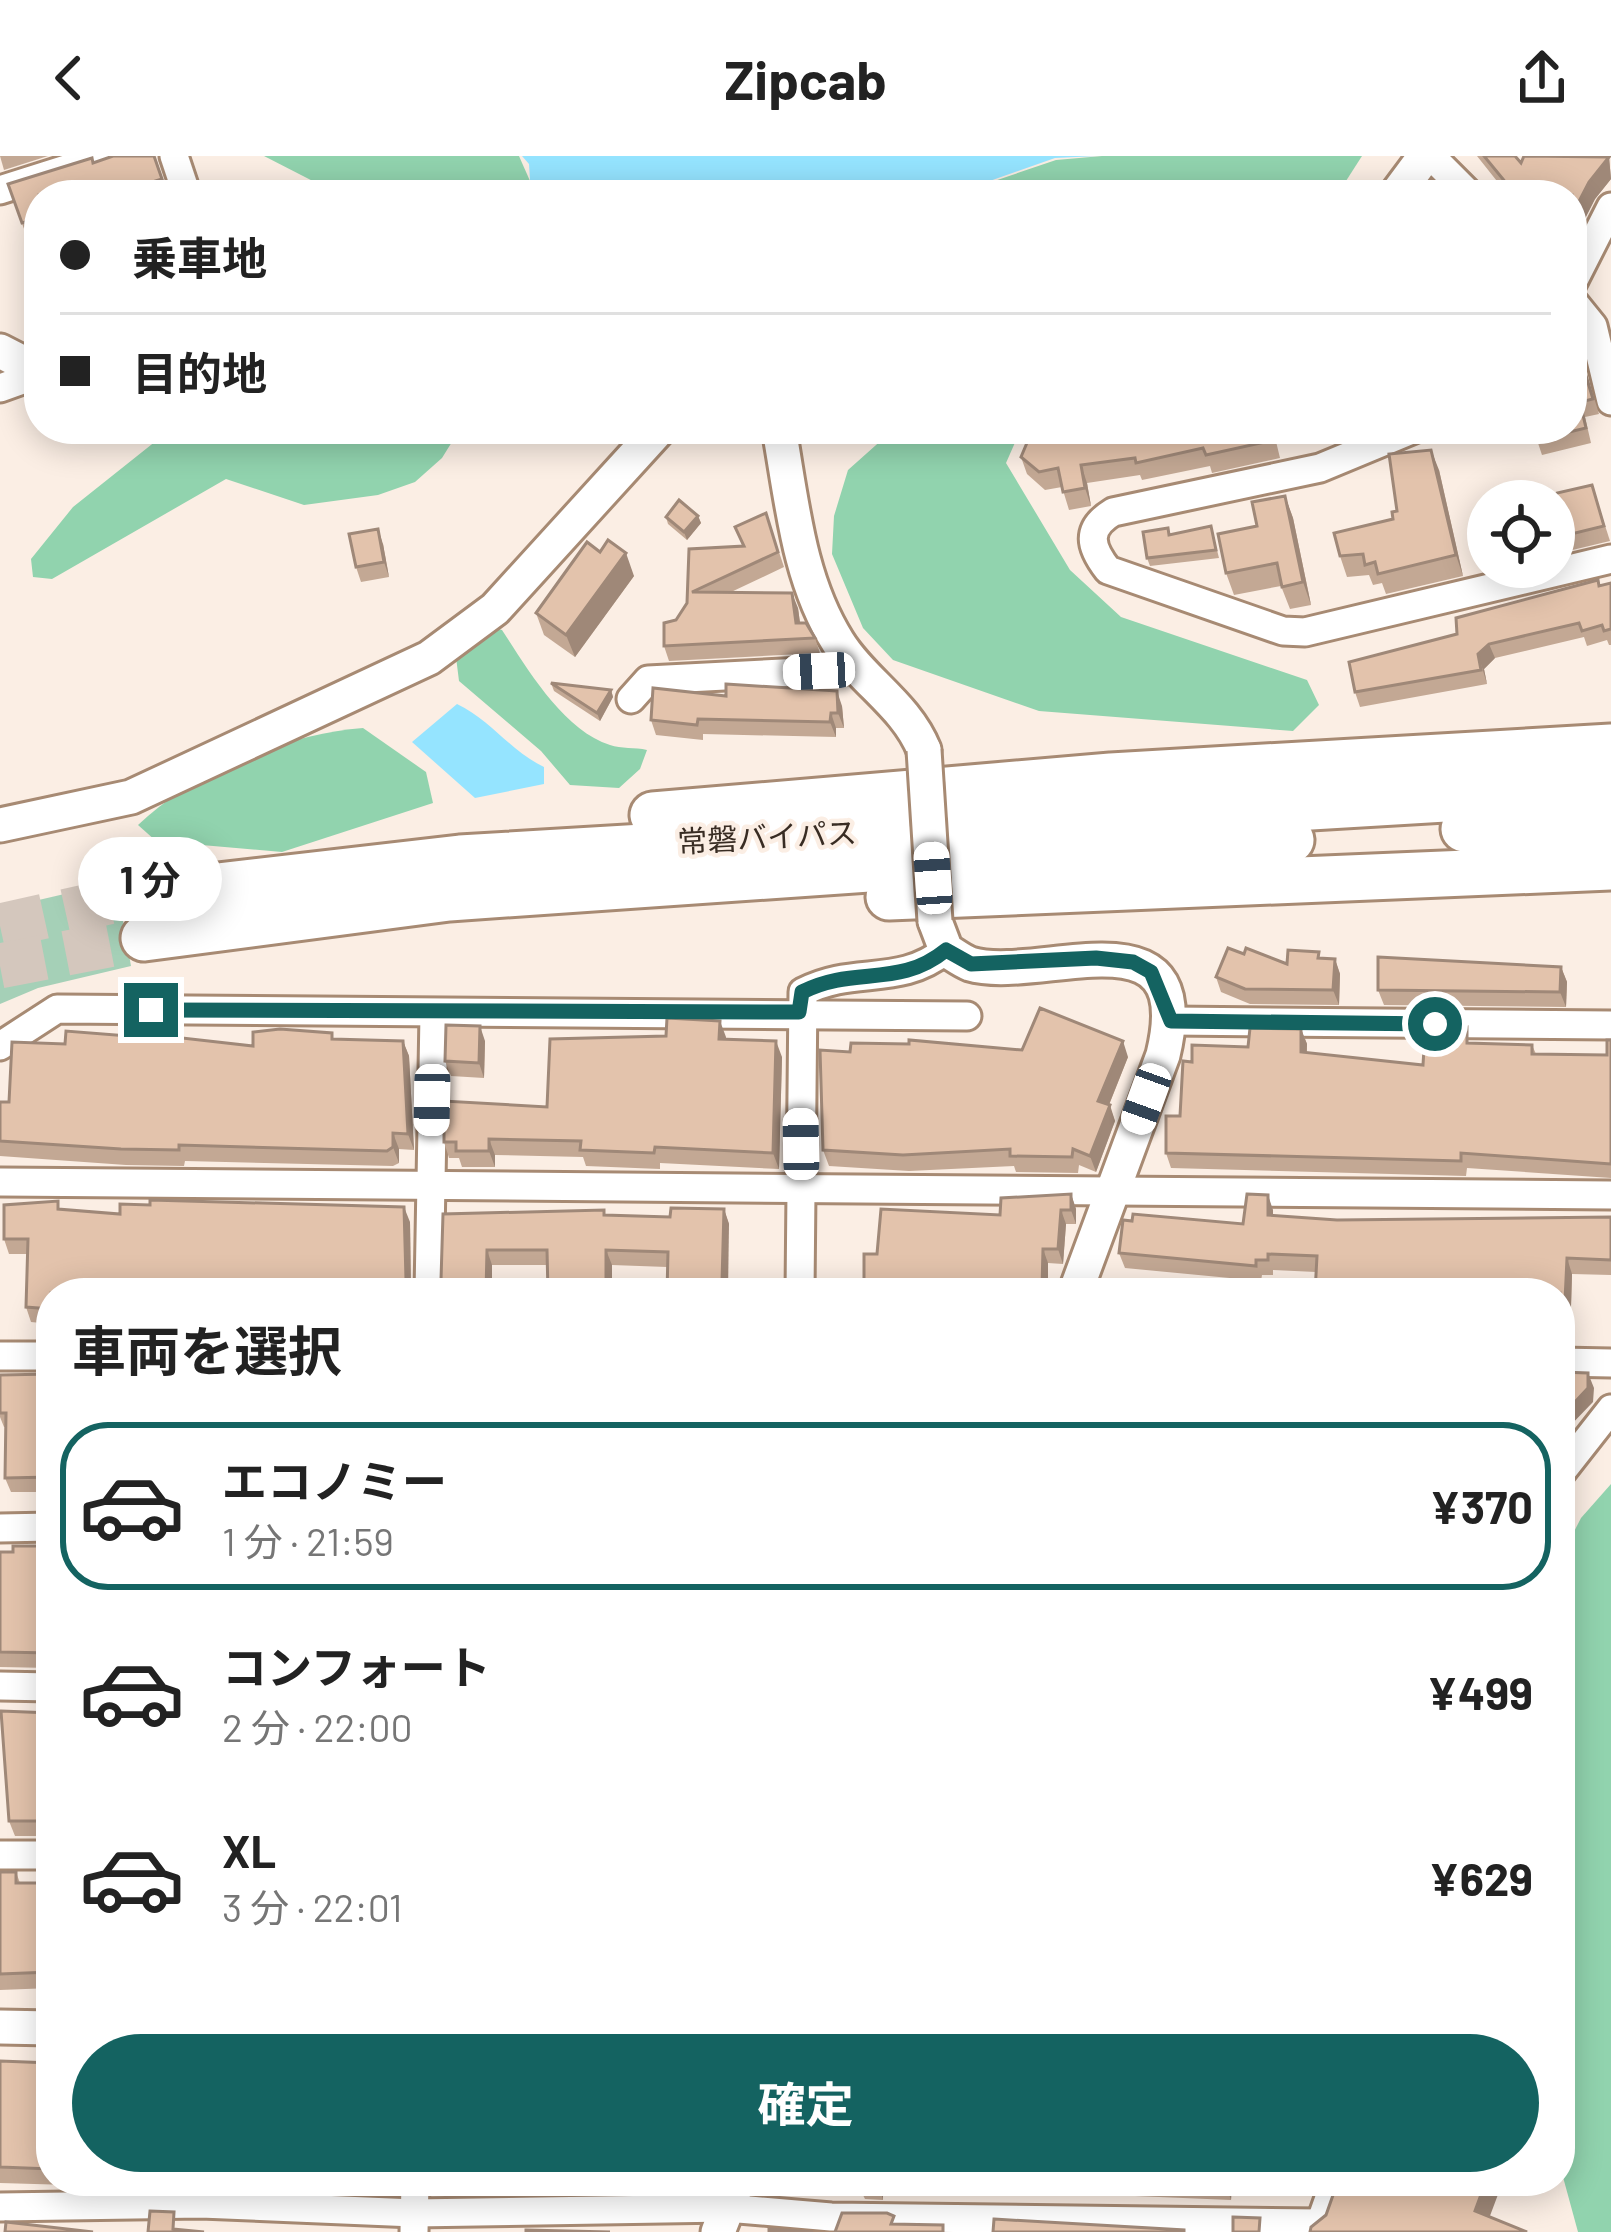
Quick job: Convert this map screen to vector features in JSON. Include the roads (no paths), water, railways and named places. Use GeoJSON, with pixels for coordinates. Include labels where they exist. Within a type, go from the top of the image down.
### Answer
{"type":"FeatureCollection","features":[{"type":"Feature","properties":{"kind":"highway"},"geometry":{"type":"LineString","coordinates":[[252,900],[459,841],[693,811],[1111,776],[1611,747]]}},
{"type":"Feature","properties":{"kind":"highway","name":"常磐バイパス"},"geometry":{"type":"LineString","coordinates":[[142,916],[252,900],[460,858],[1611,789]]}},
{"type":"Feature","properties":{"kind":"highway","name":"常磐バイパス"},"geometry":{"type":"LineString","coordinates":[[252,900],[449,898],[1611,823]]}},
{"type":"Feature","properties":{"kind":"highway"},"geometry":{"type":"LineString","coordinates":[[252,900],[442,917],[1611,867]]}},
{"type":"Feature","properties":{"kind":"street"},"geometry":{"type":"LineString","coordinates":[[31,180],[107,156]]}},
{"type":"Feature","properties":{"kind":"street"},"geometry":{"type":"LineString","coordinates":[[1408,180],[1428,156],[1454,180]]}},
{"type":"Feature","properties":{"kind":"street"},"geometry":{"type":"LineString","coordinates":[[1587,254],[1611,207]]}},
{"type":"Feature","properties":{"kind":"street"},"geometry":{"type":"LineString","coordinates":[[1587,318],[1594,326],[1611,401]]}},
{"type":"Feature","properties":{"kind":"street"},"geometry":{"type":"LineString","coordinates":[[0,825],[131,797],[429,658],[495,609],[645,444]]}},
{"type":"Feature","properties":{"kind":"street"},"geometry":{"type":"LineString","coordinates":[[782,444],[802,557],[839,644],[914,725],[924,750],[940,935],[920,971],[827,979],[802,992],[800,1278]]}},
{"type":"Feature","properties":{"kind":"street"},"geometry":{"type":"LineString","coordinates":[[1388,444],[1320,468],[1113,512],[1098,521],[1090,538],[1094,553],[1108,570],[1282,631],[1305,632],[1611,559]]}},
{"type":"Feature","properties":{"kind":"street"},"geometry":{"type":"LineString","coordinates":[[632,699],[648,680],[862,669]]}},
{"type":"Feature","properties":{"kind":"street"},"geometry":{"type":"LineString","coordinates":[[940,935],[971,964],[1096,958],[1133,962],[1151,972],[1171,1021],[1080,1278]]}},
{"type":"Feature","properties":{"kind":"street"},"geometry":{"type":"LineString","coordinates":[[0,1046],[57,1009],[967,1016]]}},
{"type":"Feature","properties":{"kind":"street"},"geometry":{"type":"LineString","coordinates":[[429,1278],[434,1014]]}},
{"type":"Feature","properties":{"kind":"street"},"geometry":{"type":"LineString","coordinates":[[1171,1021],[1611,1025]]}},
{"type":"Feature","properties":{"kind":"street"},"geometry":{"type":"LineString","coordinates":[[0,1182],[1611,1195]]}},
{"type":"Feature","properties":{"kind":"street"},"geometry":{"type":"LineString","coordinates":[[0,1356],[36,1356]]}},
{"type":"Feature","properties":{"kind":"street"},"geometry":{"type":"LineString","coordinates":[[1575,1362],[1611,1363]]}},
{"type":"Feature","properties":{"kind":"street"},"geometry":{"type":"LineString","coordinates":[[1575,1455],[1611,1408]]}},
{"type":"Feature","properties":{"kind":"street"},"geometry":{"type":"LineString","coordinates":[[0,1528],[36,1527]]}},
{"type":"Feature","properties":{"kind":"street"},"geometry":{"type":"LineString","coordinates":[[0,1686],[36,1687]]}},
{"type":"Feature","properties":{"kind":"street"},"geometry":{"type":"LineString","coordinates":[[0,1855],[36,1855]]}},
{"type":"Feature","properties":{"kind":"street"},"geometry":{"type":"LineString","coordinates":[[0,2027],[36,2028]]}},
{"type":"Feature","properties":{"kind":"street"},"geometry":{"type":"LineString","coordinates":[[0,2207],[201,2204],[414,2222],[728,2207],[831,2224],[1318,2228],[1330,2196]]}},
{"type":"Feature","properties":{"kind":"water"},"geometry":{"type":"Polygon","coordinates":[[[522,156],[1097,156],[1055,158],[993,180],[530,180],[529,164],[522,156]]]}},
{"type":"Feature","properties":{"kind":"water"},"geometry":{"type":"Polygon","coordinates":[[[457,704],[544,767],[544,784],[475,798],[412,742],[457,704]]]}},
{"type":"Feature","properties":{"kind":"tunnel"},"geometry":{"type":"LineString","coordinates":[[0,926],[140,895]]}},
{"type":"Feature","properties":{"kind":"tunnel"},"geometry":{"type":"LineString","coordinates":[[0,966],[144,938]]}}]}
